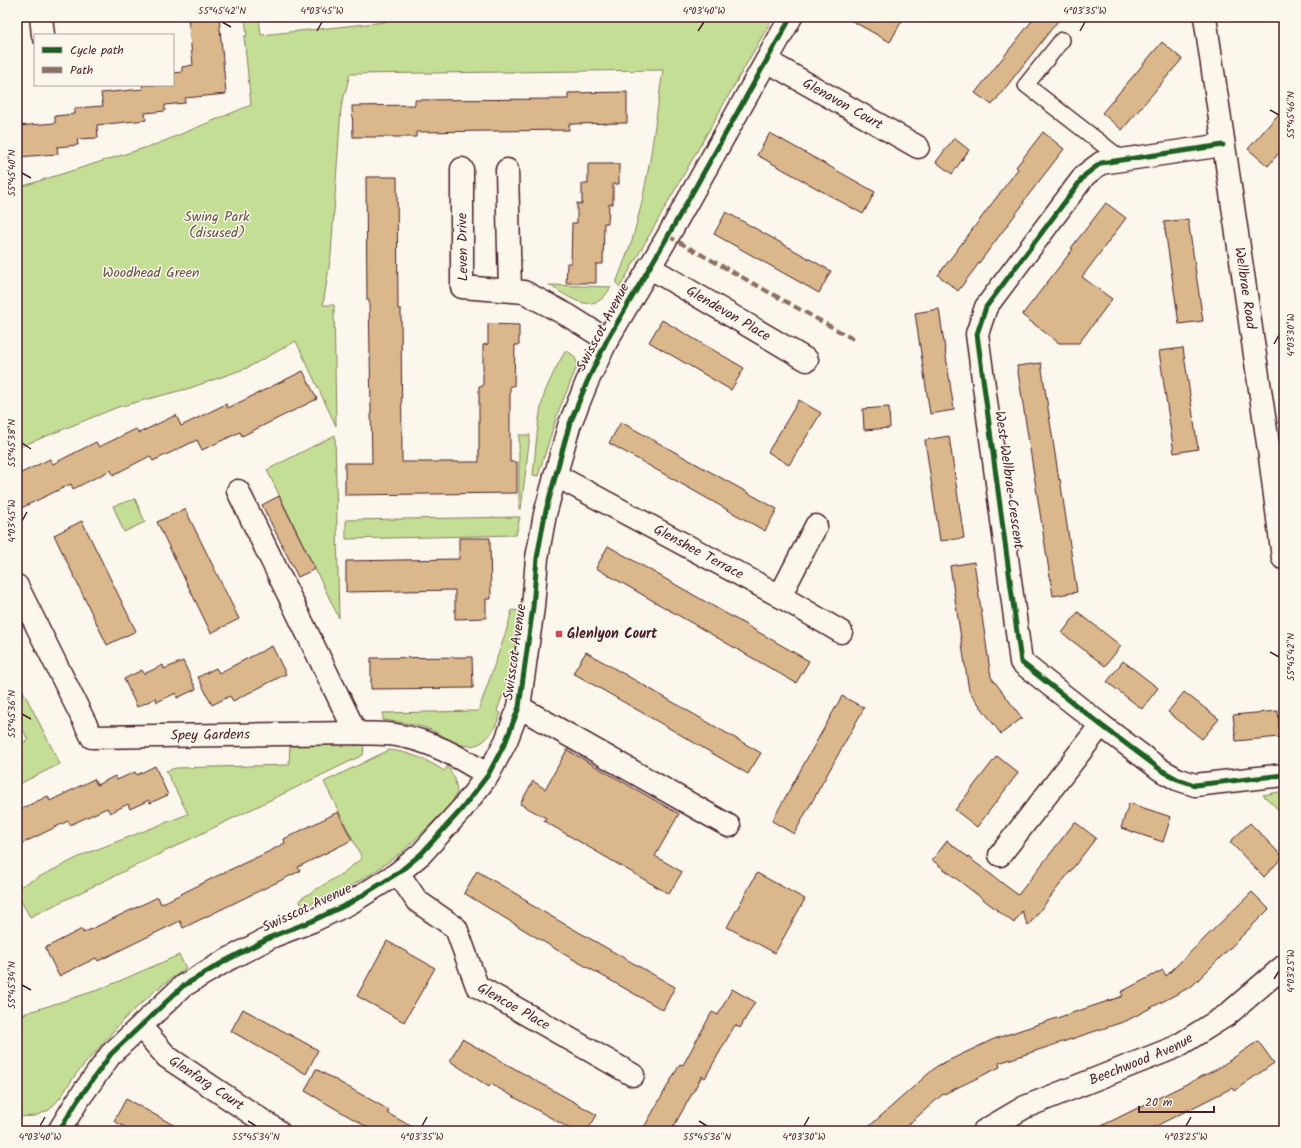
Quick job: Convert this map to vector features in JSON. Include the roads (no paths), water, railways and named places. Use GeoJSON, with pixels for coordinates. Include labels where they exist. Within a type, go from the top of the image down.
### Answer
{"type":"FeatureCollection","features":[{"type":"Feature","properties":{"kind":"street"},"geometry":{"type":"LineString","coordinates":[[41,17],[43,34]]}},
{"type":"Feature","properties":{"kind":"street","name":"Swisscot Avenue"},"geometry":{"type":"LineString","coordinates":[[59,1131],[78,1100],[111,1054],[184,986],[227,960],[273,936],[312,921],[350,903],[398,873],[422,854],[461,810],[488,775],[506,741],[519,707],[527,659],[538,558],[545,514],[570,426],[587,382],[607,340],[649,266],[668,236],[791,17]]}},
{"type":"Feature","properties":{"kind":"street","name":"Wellbrae Road"},"geometry":{"type":"LineString","coordinates":[[1205,17],[1223,145],[1277,455],[1283,558]]}},
{"type":"Feature","properties":{"kind":"street","name":"Glenavon Court"},"geometry":{"type":"LineString","coordinates":[[767,61],[918,147]]}},
{"type":"Feature","properties":{"kind":"street","name":"West Wellbrae Crescent"},"geometry":{"type":"LineString","coordinates":[[1223,145],[1124,161],[1101,163],[1085,174],[986,307],[977,334],[1021,662],[1101,725],[1161,770],[1177,779],[1195,785],[1284,775]]}},
{"type":"Feature","properties":{"kind":"street","name":"Leven Drive"},"geometry":{"type":"LineString","coordinates":[[462,170],[462,287],[524,292],[569,316],[607,340]]}},
{"type":"Feature","properties":{"kind":"street"},"geometry":{"type":"LineString","coordinates":[[507,170],[510,290]]}},
{"type":"Feature","properties":{"kind":"street","name":"Glendevon Place"},"geometry":{"type":"LineString","coordinates":[[649,266],[807,360]]}},
{"type":"Feature","properties":{"kind":"street","name":"Glenshee Terrace"},"geometry":{"type":"LineString","coordinates":[[555,475],[780,596],[841,632]]}},
{"type":"Feature","properties":{"kind":"street"},"geometry":{"type":"LineString","coordinates":[[238,491],[356,733]]}},
{"type":"Feature","properties":{"kind":"street"},"geometry":{"type":"LineString","coordinates":[[780,596],[816,526]]}},
{"type":"Feature","properties":{"kind":"street","name":"Spey Gardens"},"geometry":{"type":"LineString","coordinates":[[17,586],[92,737],[356,733],[395,735],[424,741],[453,754],[488,775]]}},
{"type":"Feature","properties":{"kind":"street"},"geometry":{"type":"LineString","coordinates":[[519,707],[729,826]]}},
{"type":"Feature","properties":{"kind":"street"},"geometry":{"type":"LineString","coordinates":[[1000,855],[1101,725]]}},
{"type":"Feature","properties":{"kind":"street","name":"Glencoe Place"},"geometry":{"type":"LineString","coordinates":[[398,873],[417,901],[456,928],[477,986],[633,1075]]}},
{"type":"Feature","properties":{"kind":"street","name":"Beechwood Avenue"},"geometry":{"type":"LineString","coordinates":[[984,1131],[1025,1107],[1176,1048],[1227,1015],[1284,966]]}},
{"type":"Feature","properties":{"kind":"street","name":"Glenfarg Court"},"geometry":{"type":"LineString","coordinates":[[141,1027],[167,1057],[278,1131]]}},
{"type":"Feature","properties":{"kind":"lane"},"geometry":{"type":"LineString","coordinates":[[1062,40],[1026,85],[1124,161]]}},
{"type":"Feature","properties":{"kind":"place","name":"Glenlyon Court"},"geometry":{"type":"Point","coordinates":[559,634]}},
{"type":"Feature","properties":{"kind":"park label","name":"Swing Park (disused)"},"geometry":{"type":"Point","coordinates":[217,226]}},
{"type":"Feature","properties":{"kind":"park label","name":"Woodhead Green"},"geometry":{"type":"Point","coordinates":[151,273]}}]}
